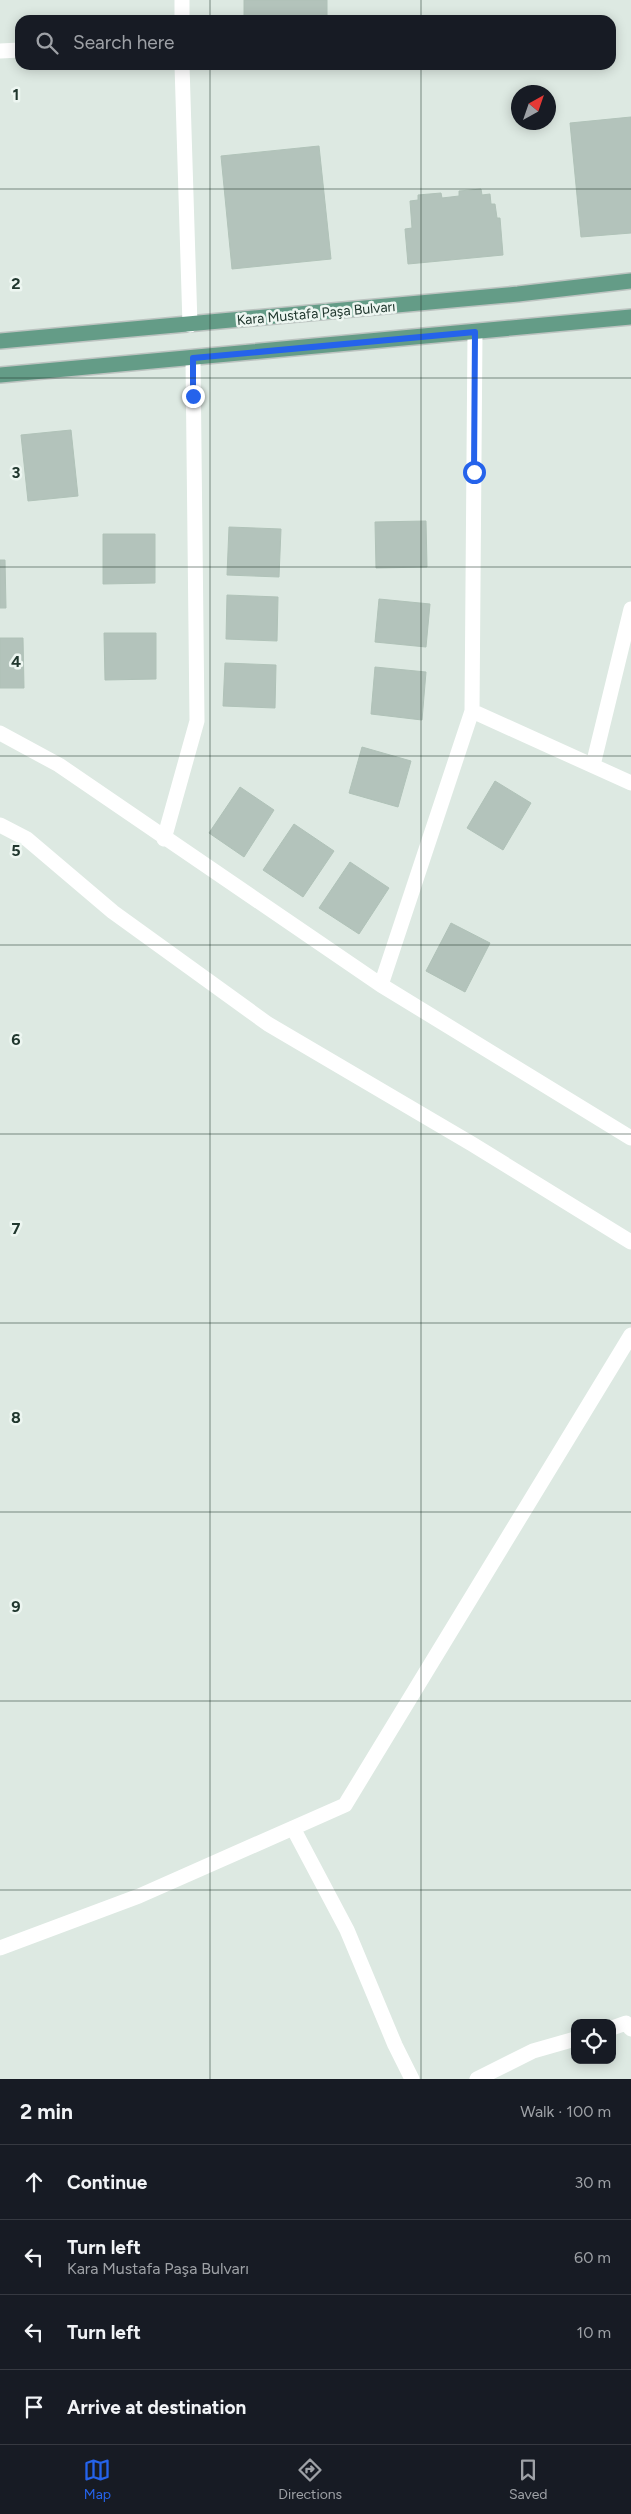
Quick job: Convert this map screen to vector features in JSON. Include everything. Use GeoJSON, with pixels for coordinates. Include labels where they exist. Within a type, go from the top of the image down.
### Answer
{"type":"FeatureCollection","features":[{"type":"Feature","properties":{"kind":"main road","name":"Kara Mustafa Paşa Bulvarı"},"geometry":{"type":"LineString","coordinates":[[0,341],[190,325],[631,282]]}},
{"type":"Feature","properties":{"kind":"main road"},"geometry":{"type":"LineString","coordinates":[[0,375],[631,316]]}},
{"type":"Feature","properties":{"kind":"street"},"geometry":{"type":"LineString","coordinates":[[182,0],[182,15]]}},
{"type":"Feature","properties":{"kind":"street"},"geometry":{"type":"LineString","coordinates":[[0,51],[15,50]]}},
{"type":"Feature","properties":{"kind":"street"},"geometry":{"type":"LineString","coordinates":[[182,70],[190,325]]}},
{"type":"Feature","properties":{"kind":"street"},"geometry":{"type":"LineString","coordinates":[[381,985],[472,711],[475,332]]}},
{"type":"Feature","properties":{"kind":"street"},"geometry":{"type":"LineString","coordinates":[[164,839],[197,721],[193,358]]}},
{"type":"Feature","properties":{"kind":"street"},"geometry":{"type":"LineString","coordinates":[[593,765],[631,610]]}},
{"type":"Feature","properties":{"kind":"street"},"geometry":{"type":"LineString","coordinates":[[472,711],[631,783]]}},
{"type":"Feature","properties":{"kind":"street"},"geometry":{"type":"LineString","coordinates":[[0,733],[58,765],[381,985],[631,1138]]}},
{"type":"Feature","properties":{"kind":"street"},"geometry":{"type":"LineString","coordinates":[[0,825],[27,839],[113,912],[268,1024],[472,1144],[631,1242]]}},
{"type":"Feature","properties":{"kind":"street"},"geometry":{"type":"LineString","coordinates":[[0,1948],[138,1896],[345,1805],[631,1335]]}},
{"type":"Feature","properties":{"kind":"street"},"geometry":{"type":"LineString","coordinates":[[293,1828],[347,1930],[395,2045],[412,2079]]}},
{"type":"Feature","properties":{"kind":"street"},"geometry":{"type":"LineString","coordinates":[[616,2027],[626,2024],[631,2029]]}},
{"type":"Feature","properties":{"kind":"street"},"geometry":{"type":"LineString","coordinates":[[477,2079],[534,2051],[571,2040]]}},
{"type":"Feature","properties":{"kind":"building"},"geometry":{"type":"Polygon","coordinates":[[[244,0],[327,0],[327,15],[244,15],[244,0]]]}},
{"type":"Feature","properties":{"kind":"building"},"geometry":{"type":"Polygon","coordinates":[[[631,117],[631,233],[581,237],[570,123],[631,117]]]}},
{"type":"Feature","properties":{"kind":"building"},"geometry":{"type":"Polygon","coordinates":[[[319,146],[331,259],[232,269],[221,156],[319,146]]]}},
{"type":"Feature","properties":{"kind":"building"},"geometry":{"type":"Polygon","coordinates":[[[481,189],[482,195],[490,194],[491,204],[495,204],[497,218],[500,218],[503,255],[408,264],[405,229],[412,228],[410,201],[418,200],[418,195],[441,193],[442,198],[459,196],[459,191],[481,189]]]}},
{"type":"Feature","properties":{"kind":"building"},"geometry":{"type":"Polygon","coordinates":[[[71,430],[78,496],[28,501],[21,435],[71,430]]]}},
{"type":"Feature","properties":{"kind":"building"},"geometry":{"type":"Polygon","coordinates":[[[426,521],[427,567],[376,568],[375,522],[426,521]]]}},
{"type":"Feature","properties":{"kind":"building"},"geometry":{"type":"Polygon","coordinates":[[[229,527],[281,529],[279,577],[227,575],[229,527]]]}},
{"type":"Feature","properties":{"kind":"building"},"geometry":{"type":"Polygon","coordinates":[[[103,534],[155,534],[155,583],[103,584],[103,534]]]}},
{"type":"Feature","properties":{"kind":"building"},"geometry":{"type":"Polygon","coordinates":[[[0,560],[5,560],[6,608],[0,608],[0,560]]]}},
{"type":"Feature","properties":{"kind":"building"},"geometry":{"type":"Polygon","coordinates":[[[227,595],[278,597],[277,641],[226,639],[227,595]]]}},
{"type":"Feature","properties":{"kind":"building"},"geometry":{"type":"Polygon","coordinates":[[[379,599],[430,604],[426,647],[375,642],[379,599]]]}},
{"type":"Feature","properties":{"kind":"building"},"geometry":{"type":"Polygon","coordinates":[[[104,633],[156,633],[156,679],[105,680],[104,633]]]}},
{"type":"Feature","properties":{"kind":"building"},"geometry":{"type":"Polygon","coordinates":[[[0,638],[23,638],[24,688],[0,688],[0,638]]]}},
{"type":"Feature","properties":{"kind":"building"},"geometry":{"type":"Polygon","coordinates":[[[225,663],[276,665],[275,708],[223,706],[225,663]]]}},
{"type":"Feature","properties":{"kind":"building"},"geometry":{"type":"Polygon","coordinates":[[[375,667],[426,672],[422,720],[371,714],[375,667]]]}},
{"type":"Feature","properties":{"kind":"building"},"geometry":{"type":"Polygon","coordinates":[[[362,747],[411,761],[398,807],[349,793],[362,747]]]}},
{"type":"Feature","properties":{"kind":"building"},"geometry":{"type":"Polygon","coordinates":[[[495,781],[531,803],[503,850],[467,828],[495,781]]]}},
{"type":"Feature","properties":{"kind":"building"},"geometry":{"type":"Polygon","coordinates":[[[240,787],[274,810],[244,857],[209,833],[240,787]]]}},
{"type":"Feature","properties":{"kind":"building"},"geometry":{"type":"Polygon","coordinates":[[[294,824],[334,851],[303,897],[263,870],[294,824]]]}},
{"type":"Feature","properties":{"kind":"building"},"geometry":{"type":"Polygon","coordinates":[[[350,862],[389,888],[359,934],[319,908],[350,862]]]}},
{"type":"Feature","properties":{"kind":"building"},"geometry":{"type":"Polygon","coordinates":[[[451,923],[490,943],[465,992],[426,971],[451,923]]]}},
{"type":"Feature","properties":{"kind":"route"},"geometry":{"type":"LineString","coordinates":[[193,396],[193,358],[475,332],[474,472]]}}]}
